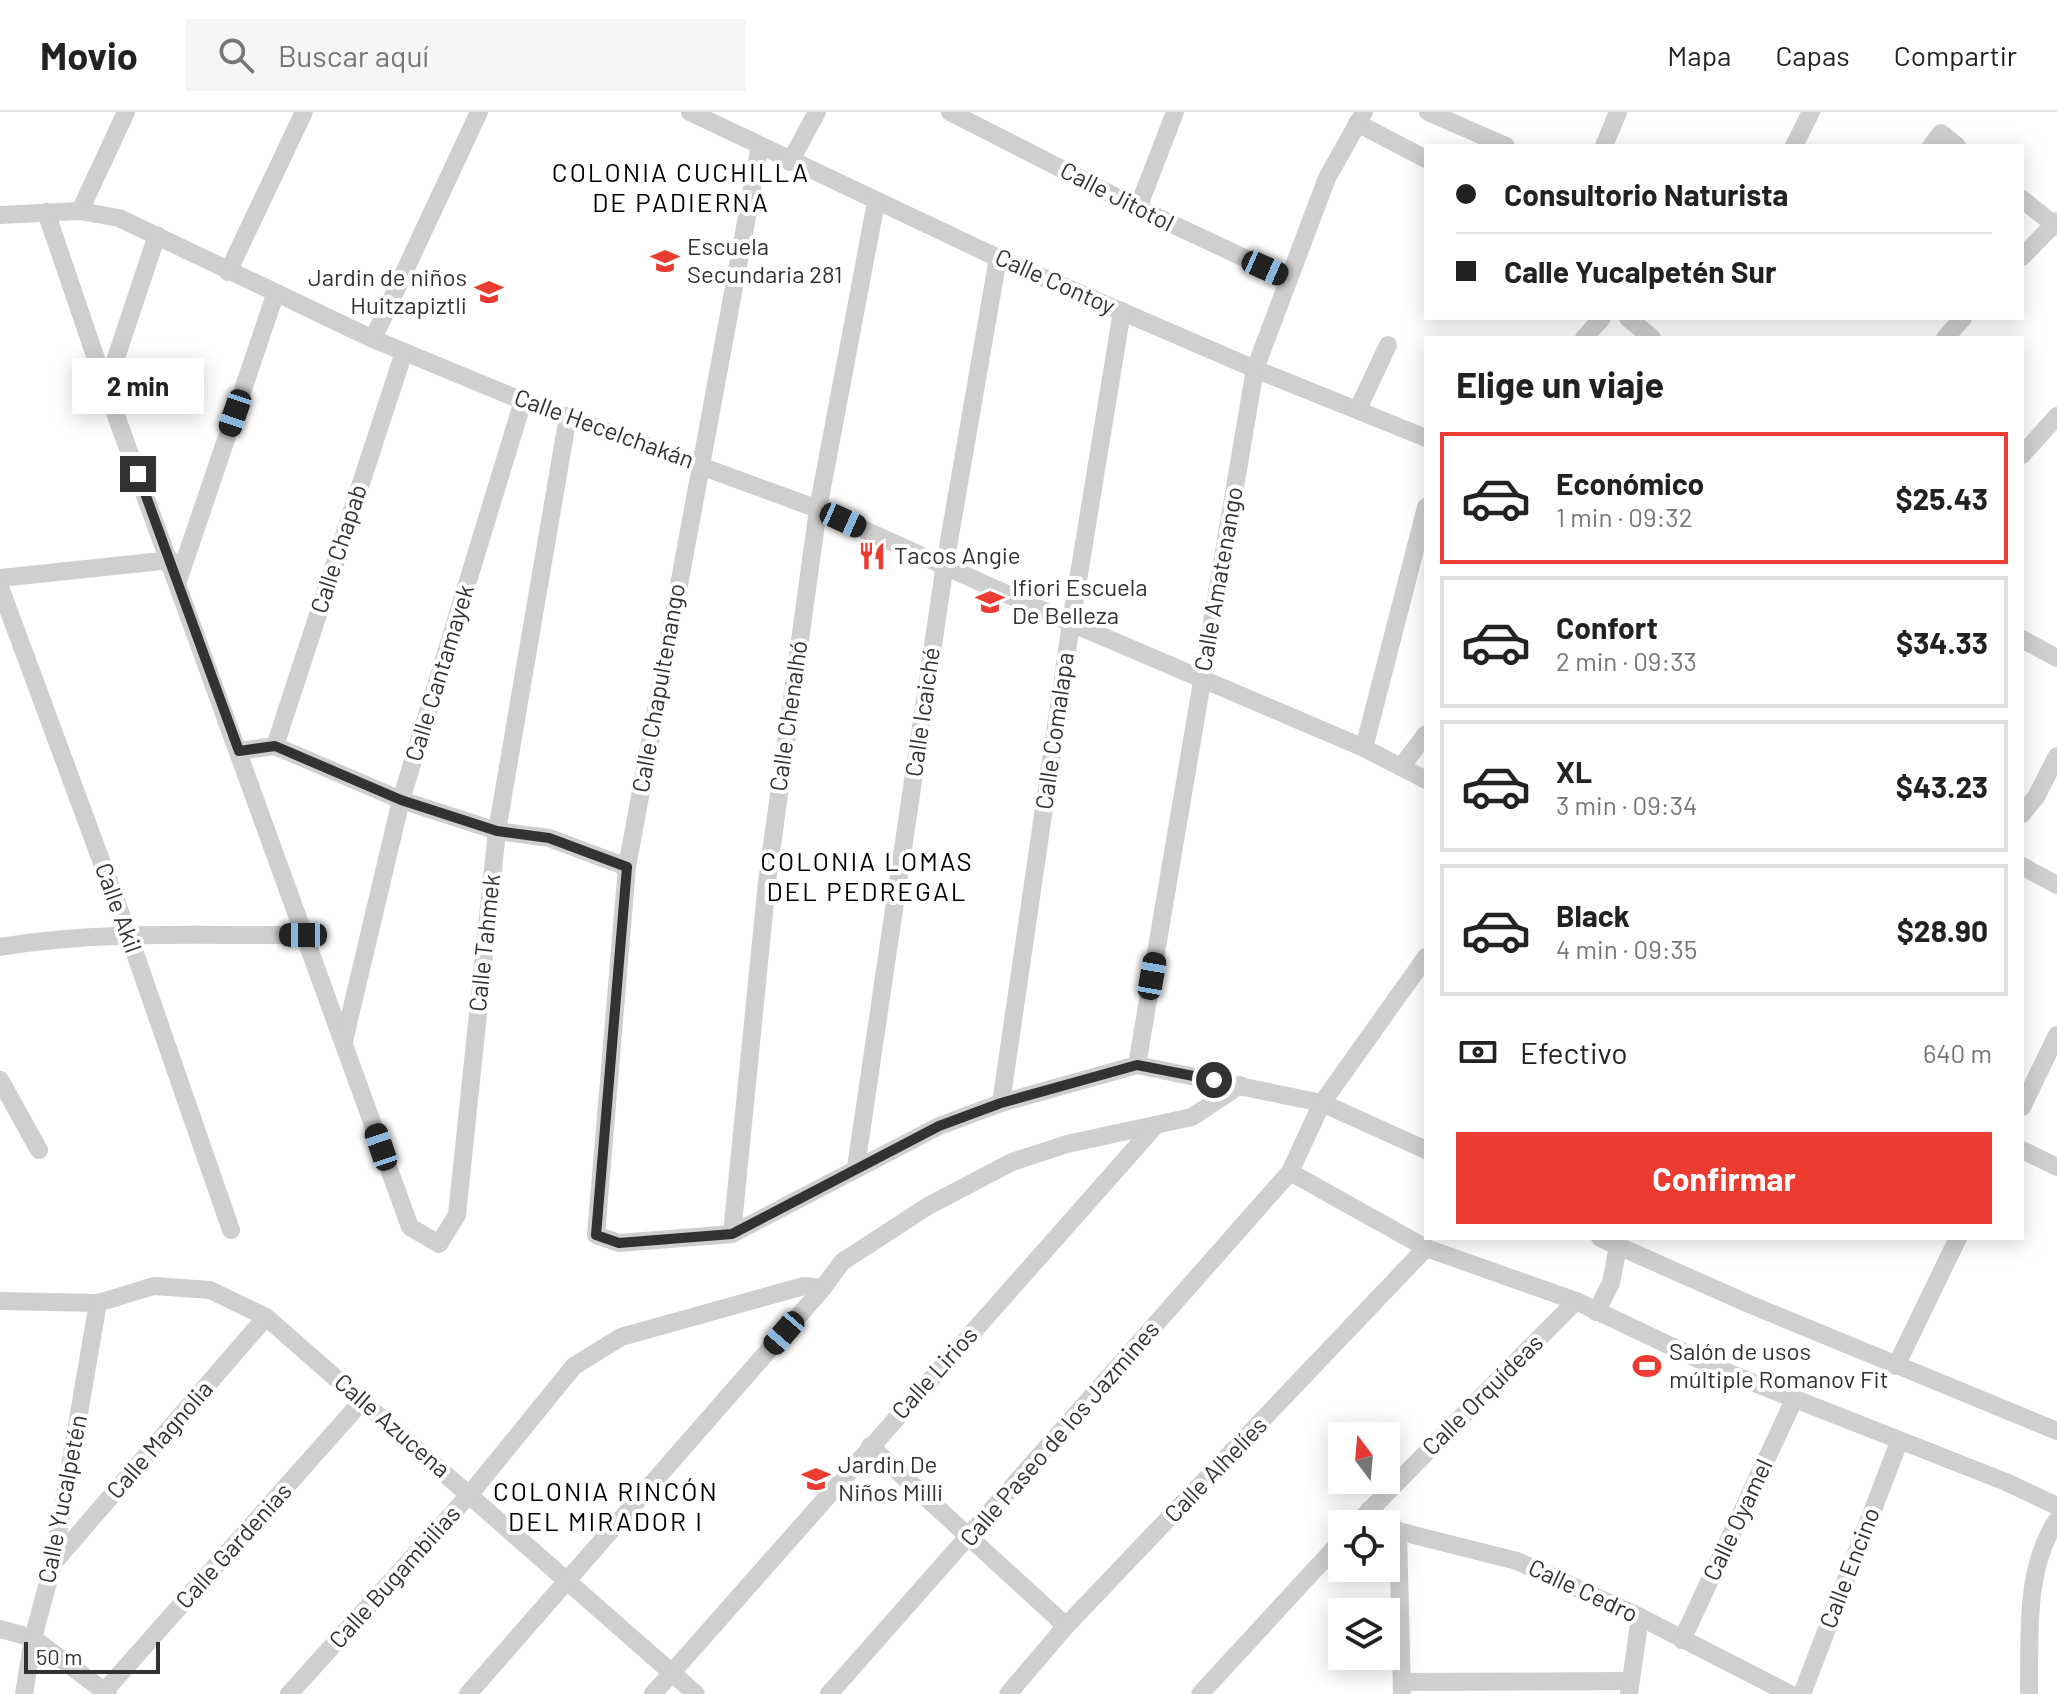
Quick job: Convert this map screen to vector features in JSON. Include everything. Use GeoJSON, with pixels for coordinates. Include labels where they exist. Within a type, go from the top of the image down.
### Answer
{"type":"FeatureCollection","features":[{"type":"Feature","properties":{"kind":"street"},"geometry":{"type":"LineString","coordinates":[[80,211],[126,112]]}},
{"type":"Feature","properties":{"kind":"street"},"geometry":{"type":"LineString","coordinates":[[228,272],[304,112]]}},
{"type":"Feature","properties":{"kind":"street"},"geometry":{"type":"LineString","coordinates":[[373,339],[479,112]]}},
{"type":"Feature","properties":{"kind":"street","name":"Calle Contoy"},"geometry":{"type":"LineString","coordinates":[[690,112],[998,258],[1255,369],[1424,437]]}},
{"type":"Feature","properties":{"kind":"street"},"geometry":{"type":"LineString","coordinates":[[790,162],[817,112]]}},
{"type":"Feature","properties":{"kind":"street","name":"Calle Jitotol"},"geometry":{"type":"LineString","coordinates":[[950,112],[1138,208],[1287,278]]}},
{"type":"Feature","properties":{"kind":"street"},"geometry":{"type":"LineString","coordinates":[[1138,208],[1175,112]]}},
{"type":"Feature","properties":{"kind":"street"},"geometry":{"type":"LineString","coordinates":[[1428,112],[1501,144]]}},
{"type":"Feature","properties":{"kind":"street"},"geometry":{"type":"LineString","coordinates":[[1605,144],[1618,112]]}},
{"type":"Feature","properties":{"kind":"street"},"geometry":{"type":"LineString","coordinates":[[1795,144],[1811,112]]}},
{"type":"Feature","properties":{"kind":"street"},"geometry":{"type":"LineString","coordinates":[[1360,117],[1424,158]]}},
{"type":"Feature","properties":{"kind":"street","name":"Calle Amatenango"},"geometry":{"type":"LineString","coordinates":[[1137,1065],[1255,369],[1327,178],[1360,117]]}},
{"type":"Feature","properties":{"kind":"street","name":"Calle Chapultenango"},"geometry":{"type":"LineString","coordinates":[[732,1234],[619,1243],[596,1235],[627,867],[760,146]]}},
{"type":"Feature","properties":{"kind":"street"},"geometry":{"type":"LineString","coordinates":[[2024,200],[2056,224],[2024,255]]}},
{"type":"Feature","properties":{"kind":"street","name":"Calle Chenalhó"},"geometry":{"type":"LineString","coordinates":[[732,1234],[767,882],[818,509],[876,202]]}},
{"type":"Feature","properties":{"kind":"street","name":"Calle Hecelchakán"},"geometry":{"type":"LineString","coordinates":[[0,215],[80,211],[119,218],[275,295],[373,339],[523,401],[818,509],[1071,623],[1364,748],[1424,779]]}},
{"type":"Feature","properties":{"kind":"street"},"geometry":{"type":"LineString","coordinates":[[46,212],[106,388],[344,1041]]}},
{"type":"Feature","properties":{"kind":"street"},"geometry":{"type":"LineString","coordinates":[[106,388],[157,235]]}},
{"type":"Feature","properties":{"kind":"street","name":"Calle Icaiché"},"geometry":{"type":"LineString","coordinates":[[856,1167],[945,564],[998,258]]}},
{"type":"Feature","properties":{"kind":"street"},"geometry":{"type":"LineString","coordinates":[[178,581],[275,295]]}},
{"type":"Feature","properties":{"kind":"street","name":"Calle Comalapa"},"geometry":{"type":"LineString","coordinates":[[1001,1103],[1071,623],[1122,311]]}},
{"type":"Feature","properties":{"kind":"street"},"geometry":{"type":"LineString","coordinates":[[1586,336],[1600,320]]}},
{"type":"Feature","properties":{"kind":"street"},"geometry":{"type":"LineString","coordinates":[[1630,320],[1650,336]]}},
{"type":"Feature","properties":{"kind":"street"},"geometry":{"type":"LineString","coordinates":[[1947,336],[1961,320]]}},
{"type":"Feature","properties":{"kind":"street"},"geometry":{"type":"LineString","coordinates":[[1358,409],[1388,345]]}},
{"type":"Feature","properties":{"kind":"street","name":"Calle Chapab"},"geometry":{"type":"LineString","coordinates":[[275,746],[404,352]]}},
{"type":"Feature","properties":{"kind":"street","name":"Calle Cantamayek"},"geometry":{"type":"LineString","coordinates":[[344,1041],[401,800],[523,401]]}},
{"type":"Feature","properties":{"kind":"street","name":"Calle Tahmek"},"geometry":{"type":"LineString","coordinates":[[344,1041],[410,1227],[439,1244],[457,1215],[497,831],[568,416]]}},
{"type":"Feature","properties":{"kind":"street"},"geometry":{"type":"LineString","coordinates":[[2024,453],[2057,416]]}},
{"type":"Feature","properties":{"kind":"street"},"geometry":{"type":"LineString","coordinates":[[1364,748],[1424,515]]}},
{"type":"Feature","properties":{"kind":"street"},"geometry":{"type":"LineString","coordinates":[[0,578],[171,560]]}},
{"type":"Feature","properties":{"kind":"street","name":"Calle Akil"},"geometry":{"type":"LineString","coordinates":[[0,587],[129,936],[231,1230]]}},
{"type":"Feature","properties":{"kind":"street"},"geometry":{"type":"LineString","coordinates":[[2024,640],[2057,658]]}},
{"type":"Feature","properties":{"kind":"street"},"geometry":{"type":"LineString","coordinates":[[1401,767],[1424,737]]}},
{"type":"Feature","properties":{"kind":"street"},"geometry":{"type":"LineString","coordinates":[[239,751],[275,746],[401,800],[497,831],[549,838],[627,867]]}},
{"type":"Feature","properties":{"kind":"street"},"geometry":{"type":"LineString","coordinates":[[2029,793],[2057,756]]}},
{"type":"Feature","properties":{"kind":"street"},"geometry":{"type":"LineString","coordinates":[[2024,867],[2057,885]]}},
{"type":"Feature","properties":{"kind":"street"},"geometry":{"type":"LineString","coordinates":[[0,947],[40,940],[129,936],[303,935]]}},
{"type":"Feature","properties":{"kind":"street","name":"Calle Paseo de los Jazmines"},"geometry":{"type":"LineString","coordinates":[[829,1694],[1290,1172],[1322,1103],[1424,960]]}},
{"type":"Feature","properties":{"kind":"street"},"geometry":{"type":"LineString","coordinates":[[2024,1103],[2057,1035]]}},
{"type":"Feature","properties":{"kind":"street"},"geometry":{"type":"LineString","coordinates":[[732,1234],[939,1126],[1001,1103],[1137,1065],[1322,1103],[1424,1149]]}},
{"type":"Feature","properties":{"kind":"street"},"geometry":{"type":"LineString","coordinates":[[0,1080],[39,1150]]}},
{"type":"Feature","properties":{"kind":"street"},"geometry":{"type":"LineString","coordinates":[[468,1694],[823,1288],[842,1262],[928,1206],[1012,1162],[1067,1144],[1192,1117],[1240,1085]]}},
{"type":"Feature","properties":{"kind":"street","name":"Calle Lirios"},"geometry":{"type":"LineString","coordinates":[[653,1694],[1155,1126]]}},
{"type":"Feature","properties":{"kind":"street"},"geometry":{"type":"LineString","coordinates":[[2024,1151],[2057,1167]]}},
{"type":"Feature","properties":{"kind":"street"},"geometry":{"type":"LineString","coordinates":[[1290,1172],[1426,1248],[1576,1301],[1794,1400],[2006,1482],[2057,1506]]}},
{"type":"Feature","properties":{"kind":"street"},"geometry":{"type":"LineString","coordinates":[[1604,1240],[1896,1366],[2057,1431]]}},
{"type":"Feature","properties":{"kind":"street"},"geometry":{"type":"LineString","coordinates":[[1896,1366],[1957,1240]]}},
{"type":"Feature","properties":{"kind":"street"},"geometry":{"type":"LineString","coordinates":[[1596,1312],[1611,1283],[1618,1247]]}},
{"type":"Feature","properties":{"kind":"street","name":"Calle Alhelíes"},"geometry":{"type":"LineString","coordinates":[[1008,1694],[1066,1626],[1426,1248]]}},
{"type":"Feature","properties":{"kind":"street","name":"Calle Azucena"},"geometry":{"type":"LineString","coordinates":[[0,1301],[98,1303],[154,1286],[210,1290],[266,1317],[570,1580],[696,1694]]}},
{"type":"Feature","properties":{"kind":"street","name":"Calle Bugambilias"},"geometry":{"type":"LineString","coordinates":[[289,1694],[470,1494],[574,1366],[621,1337],[804,1286],[823,1288]]}},
{"type":"Feature","properties":{"kind":"street","name":"Calle Orquídeas"},"geometry":{"type":"LineString","coordinates":[[1370,1510],[1576,1301]]}},
{"type":"Feature","properties":{"kind":"street","name":"Calle Yucalpetén"},"geometry":{"type":"LineString","coordinates":[[24,1694],[33,1638],[53,1564],[98,1303]]}},
{"type":"Feature","properties":{"kind":"street","name":"Calle Magnolia"},"geometry":{"type":"LineString","coordinates":[[53,1564],[266,1317]]}},
{"type":"Feature","properties":{"kind":"street","name":"Calle Gardenias"},"geometry":{"type":"LineString","coordinates":[[105,1693],[363,1400]]}},
{"type":"Feature","properties":{"kind":"street","name":"Calle Oyamel"},"geometry":{"type":"LineString","coordinates":[[1682,1640],[1794,1400]]}},
{"type":"Feature","properties":{"kind":"street","name":"Calle Encino"},"geometry":{"type":"LineString","coordinates":[[1802,1694],[1899,1442]]}},
{"type":"Feature","properties":{"kind":"street"},"geometry":{"type":"LineString","coordinates":[[870,1446],[1066,1626]]}},
{"type":"Feature","properties":{"kind":"street"},"geometry":{"type":"LineString","coordinates":[[2029,1694],[2031,1597],[2040,1558],[2057,1520]]}},
{"type":"Feature","properties":{"kind":"street","name":"Calle Cedro"},"geometry":{"type":"LineString","coordinates":[[1400,1532],[1517,1561],[1640,1617],[1790,1694]]}},
{"type":"Feature","properties":{"kind":"street"},"geometry":{"type":"LineString","coordinates":[[1200,1694],[1328,1555]]}},
{"type":"Feature","properties":{"kind":"street"},"geometry":{"type":"LineString","coordinates":[[1399,1582],[1402,1688],[1630,1687],[1640,1617]]}},
{"type":"Feature","properties":{"kind":"street"},"geometry":{"type":"LineString","coordinates":[[0,1629],[33,1638],[105,1693]]}},
{"type":"Feature","properties":{"kind":"place","name":"Escuela Secundaria 281"},"geometry":{"type":"Point","coordinates":[665,261]}},
{"type":"Feature","properties":{"kind":"place","name":"Jardin de niños Huitzapiztli"},"geometry":{"type":"Point","coordinates":[489,292]}},
{"type":"Feature","properties":{"kind":"place","name":"Tacos Angie"},"geometry":{"type":"Point","coordinates":[872,556]}},
{"type":"Feature","properties":{"kind":"place","name":"Ifiori Escuela De Belleza"},"geometry":{"type":"Point","coordinates":[990,602]}},
{"type":"Feature","properties":{"kind":"place","name":"Salón de usos múltiple Romanov Fit"},"geometry":{"type":"Point","coordinates":[1647,1366]}},
{"type":"Feature","properties":{"kind":"place","name":"Jardin De Niños Milli"},"geometry":{"type":"Point","coordinates":[816,1479]}},
{"type":"Feature","properties":{"kind":"district","name":"COLONIA CUCHILLA DE PADIERNA"},"geometry":{"type":"Point","coordinates":[681,188]}},
{"type":"Feature","properties":{"kind":"district","name":"COLONIA LOMAS DEL PEDREGAL"},"geometry":{"type":"Point","coordinates":[867,877]}},
{"type":"Feature","properties":{"kind":"district","name":"COLONIA RINCÓN DEL MIRADOR I"},"geometry":{"type":"Point","coordinates":[606,1507]}},
{"type":"Feature","properties":{"kind":"route"},"geometry":{"type":"LineString","coordinates":[[138,474],[239,751],[275,746],[401,800],[497,831],[549,838],[627,867],[596,1235],[619,1243],[732,1234],[787,1202],[939,1126],[1001,1103],[1137,1065],[1214,1080]]}}]}
